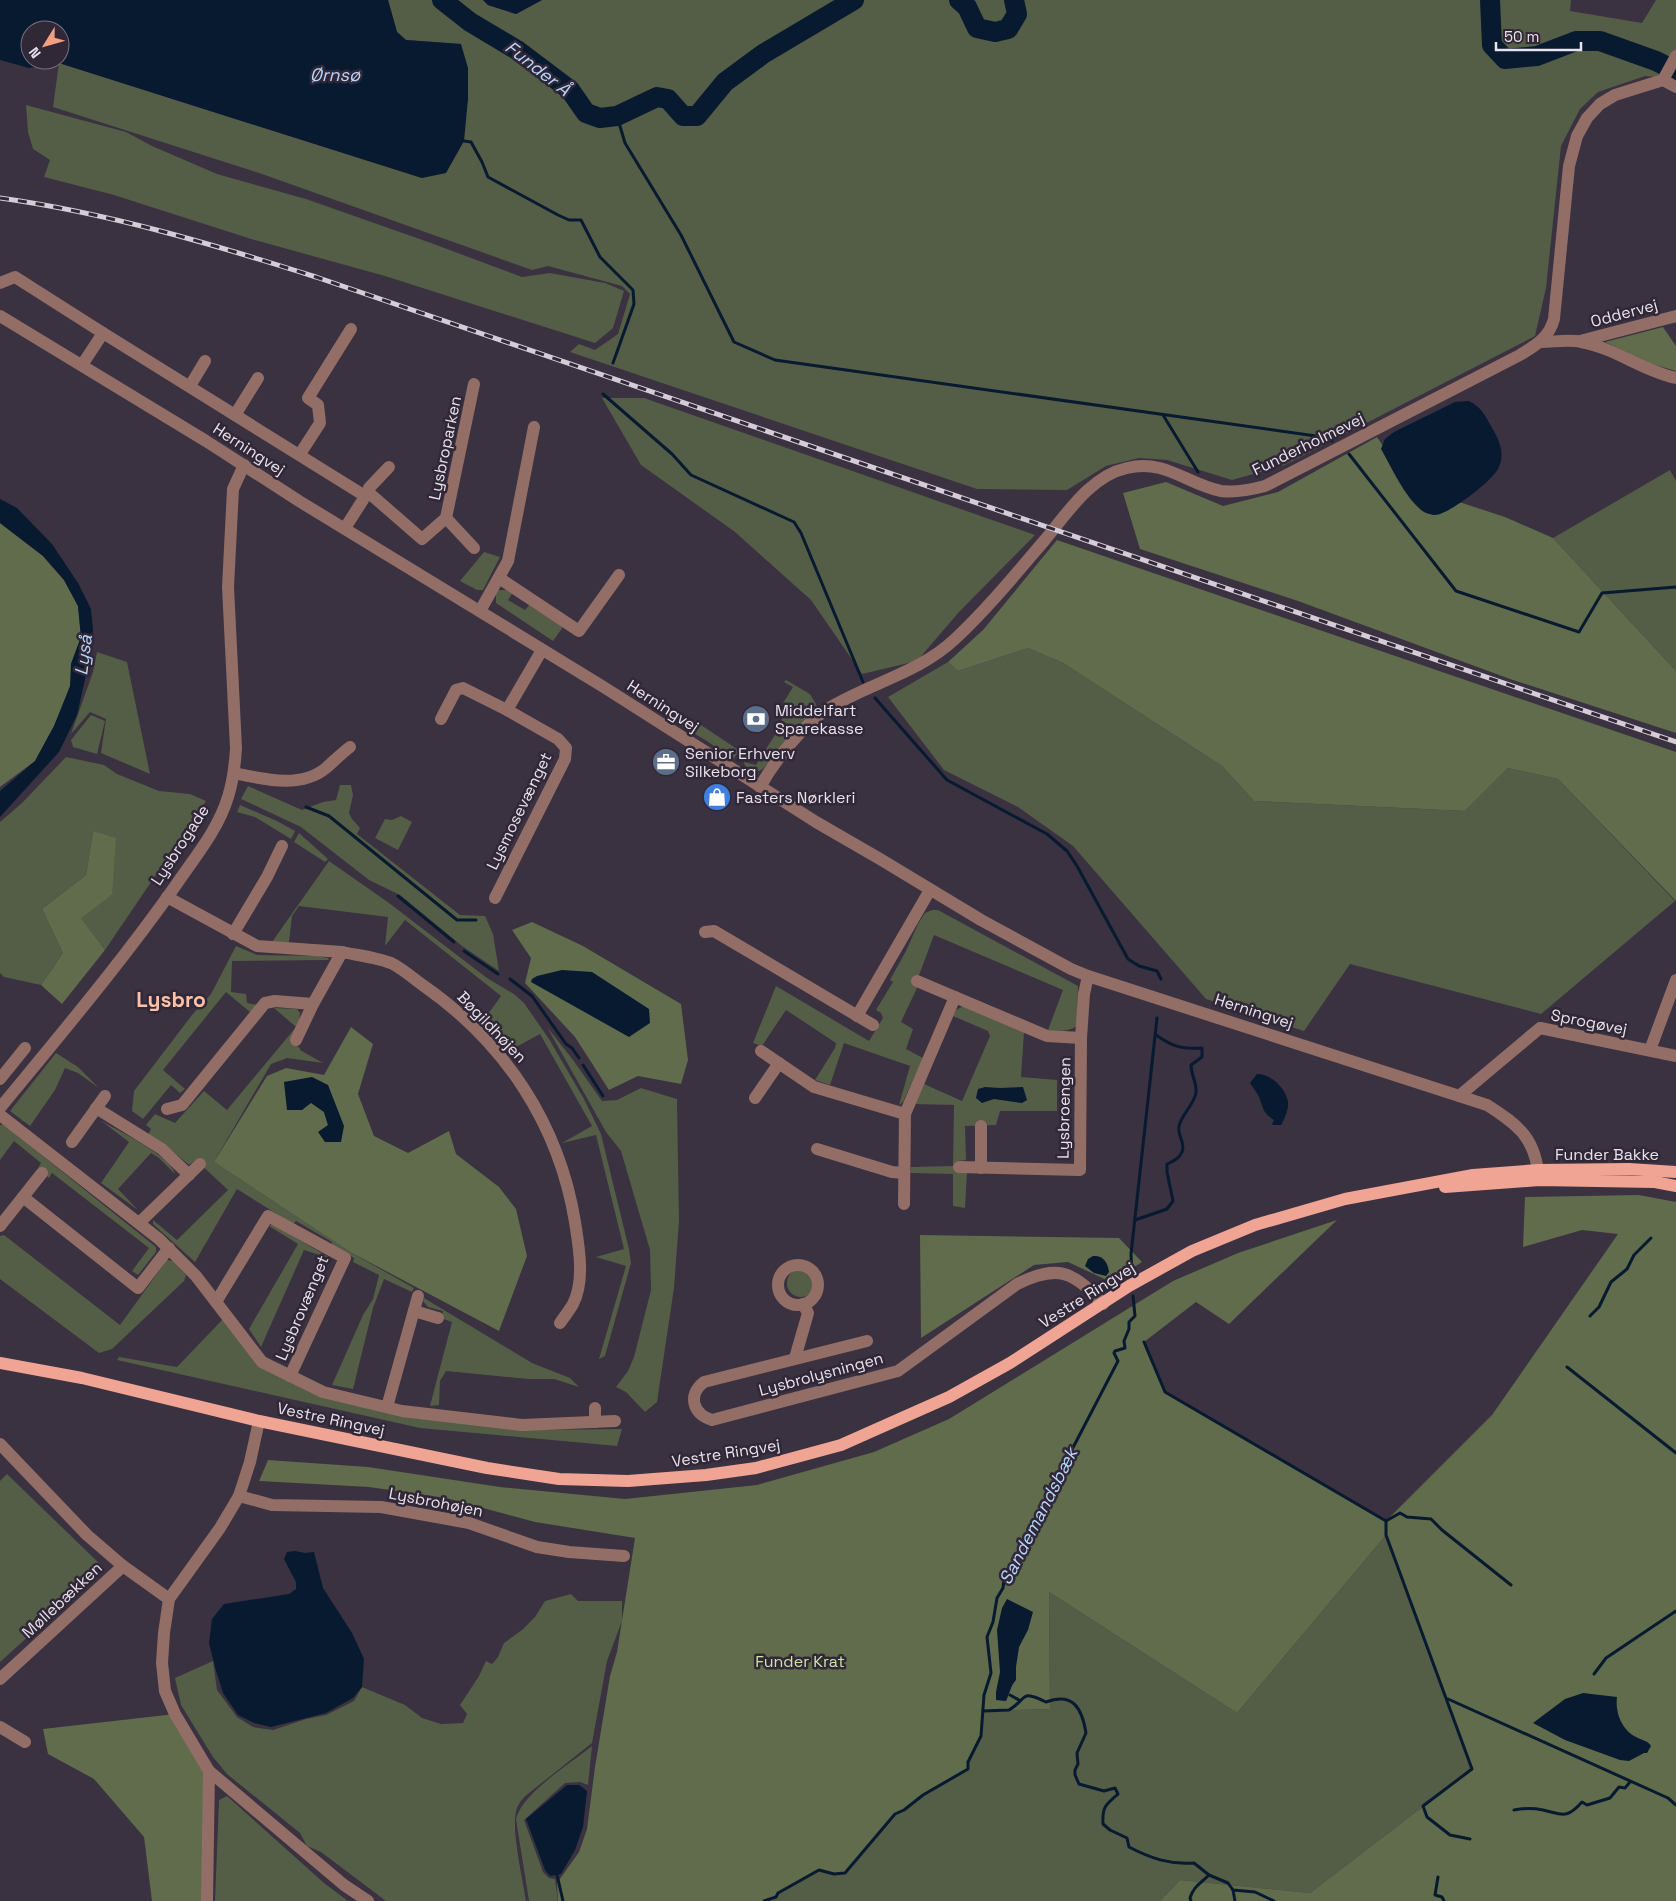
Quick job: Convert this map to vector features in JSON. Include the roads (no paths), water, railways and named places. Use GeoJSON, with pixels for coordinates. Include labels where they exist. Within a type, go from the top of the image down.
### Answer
{"type":"FeatureCollection","features":[{"type":"Feature","properties":{"kind":"main road","name":"Funder Bakke"},"geometry":{"type":"LineString","coordinates":[[1539,1175],[1629,1169],[1676,1172]]}},
{"type":"Feature","properties":{"kind":"main road","name":"Funder Bakke"},"geometry":{"type":"LineString","coordinates":[[1539,1175],[1655,1182],[1676,1186]]}},
{"type":"Feature","properties":{"kind":"main road","name":"Vestre Ringvej"},"geometry":{"type":"LineString","coordinates":[[0,1363],[88,1380],[259,1421],[487,1468],[559,1479],[628,1481],[706,1475],[756,1468],[841,1445],[950,1397],[1010,1363],[1102,1304],[1192,1251],[1255,1225],[1345,1199],[1405,1188],[1471,1186],[1539,1175]]}},
{"type":"Feature","properties":{"kind":"street"},"geometry":{"type":"LineString","coordinates":[[1542,342],[1552,327],[1554,319],[1569,166],[1577,136],[1587,118],[1600,104],[1615,95],[1663,80],[1675,58]]}},
{"type":"Feature","properties":{"kind":"street"},"geometry":{"type":"LineString","coordinates":[[1663,80],[1676,88]]}},
{"type":"Feature","properties":{"kind":"street","name":"Lysbroparken"},"geometry":{"type":"LineString","coordinates":[[0,283],[15,277],[235,415],[367,494],[422,539],[446,518],[474,384]]}},
{"type":"Feature","properties":{"kind":"street","name":"Herningvej"},"geometry":{"type":"LineString","coordinates":[[0,316],[602,686],[760,787],[980,920],[1088,976],[1487,1106],[1506,1118],[1521,1131],[1536,1156],[1539,1175]]}},
{"type":"Feature","properties":{"kind":"street","name":"Oddervej"},"geometry":{"type":"LineString","coordinates":[[1580,341],[1676,316]]}},
{"type":"Feature","properties":{"kind":"street"},"geometry":{"type":"LineString","coordinates":[[300,454],[320,423],[318,405],[308,398],[352,329]]}},
{"type":"Feature","properties":{"kind":"street"},"geometry":{"type":"LineString","coordinates":[[82,365],[103,333]]}},
{"type":"Feature","properties":{"kind":"street"},"geometry":{"type":"LineString","coordinates":[[1542,342],[1580,341],[1604,349],[1663,376],[1676,378]]}},
{"type":"Feature","properties":{"kind":"street","name":"Funderholmevej"},"geometry":{"type":"LineString","coordinates":[[760,787],[776,763],[814,720],[830,708],[927,660],[954,640],[1037,549],[1078,499],[1092,485],[1104,478],[1126,468],[1146,466],[1165,469],[1219,490],[1242,491],[1265,486],[1542,342]]}},
{"type":"Feature","properties":{"kind":"street"},"geometry":{"type":"LineString","coordinates":[[190,386],[206,361]]}},
{"type":"Feature","properties":{"kind":"street"},"geometry":{"type":"LineString","coordinates":[[235,415],[258,378]]}},
{"type":"Feature","properties":{"kind":"street"},"geometry":{"type":"LineString","coordinates":[[480,611],[508,561],[534,427]]}},
{"type":"Feature","properties":{"kind":"street","name":"Lysbrogade"},"geometry":{"type":"LineString","coordinates":[[0,1108],[108,977],[167,897],[212,832],[228,798],[234,773],[236,748],[228,587],[233,489],[244,465]]}},
{"type":"Feature","properties":{"kind":"street"},"geometry":{"type":"LineString","coordinates":[[345,528],[369,488],[389,466]]}},
{"type":"Feature","properties":{"kind":"street","name":"Lysbroparken"},"geometry":{"type":"LineString","coordinates":[[446,518],[474,548]]}},
{"type":"Feature","properties":{"kind":"street"},"geometry":{"type":"LineString","coordinates":[[499,578],[579,631],[619,575]]}},
{"type":"Feature","properties":{"kind":"street"},"geometry":{"type":"LineString","coordinates":[[507,710],[542,650]]}},
{"type":"Feature","properties":{"kind":"street","name":"Lysmosevænget"},"geometry":{"type":"LineString","coordinates":[[441,719],[456,690],[463,688],[558,739],[566,748],[565,759],[495,898]]}},
{"type":"Feature","properties":{"kind":"street"},"geometry":{"type":"LineString","coordinates":[[234,773],[276,781],[295,780],[325,769],[350,747]]}},
{"type":"Feature","properties":{"kind":"street"},"geometry":{"type":"LineString","coordinates":[[233,934],[267,877],[282,846]]}},
{"type":"Feature","properties":{"kind":"street"},"geometry":{"type":"LineString","coordinates":[[858,1016],[930,890]]}},
{"type":"Feature","properties":{"kind":"street","name":"Bøgildhøjen"},"geometry":{"type":"LineString","coordinates":[[167,897],[257,946],[342,952],[392,964],[446,1001],[480,1034],[510,1067],[537,1108],[556,1149],[571,1200],[579,1249],[579,1286],[573,1303],[560,1323]]}},
{"type":"Feature","properties":{"kind":"street"},"geometry":{"type":"LineString","coordinates":[[705,932],[714,931],[873,1025]]}},
{"type":"Feature","properties":{"kind":"street"},"geometry":{"type":"LineString","coordinates":[[296,1040],[313,1004],[342,952]]}},
{"type":"Feature","properties":{"kind":"street","name":"Lysbroengen"},"geometry":{"type":"LineString","coordinates":[[959,1167],[1080,1170],[1082,1038],[1084,994],[1088,976]]}},
{"type":"Feature","properties":{"kind":"street"},"geometry":{"type":"LineString","coordinates":[[1650,1050],[1676,980]]}},
{"type":"Feature","properties":{"kind":"street","name":"Lysbroengen"},"geometry":{"type":"LineString","coordinates":[[917,981],[1047,1036],[1082,1038]]}},
{"type":"Feature","properties":{"kind":"street"},"geometry":{"type":"LineString","coordinates":[[904,1204],[905,1114],[955,997]]}},
{"type":"Feature","properties":{"kind":"street"},"geometry":{"type":"LineString","coordinates":[[167,1109],[182,1105],[265,1003],[275,1001],[313,1004]]}},
{"type":"Feature","properties":{"kind":"street","name":"Sprogøvej"},"geometry":{"type":"LineString","coordinates":[[1459,1096],[1540,1028],[1676,1056]]}},
{"type":"Feature","properties":{"kind":"street"},"geometry":{"type":"LineString","coordinates":[[0,1079],[24,1048]]}},
{"type":"Feature","properties":{"kind":"street"},"geometry":{"type":"LineString","coordinates":[[761,1051],[814,1087],[905,1114]]}},
{"type":"Feature","properties":{"kind":"street"},"geometry":{"type":"LineString","coordinates":[[755,1098],[779,1063]]}},
{"type":"Feature","properties":{"kind":"street"},"geometry":{"type":"LineString","coordinates":[[9,1067],[24,1079]]}},
{"type":"Feature","properties":{"kind":"street"},"geometry":{"type":"LineString","coordinates":[[72,1142],[105,1096]]}},
{"type":"Feature","properties":{"kind":"street"},"geometry":{"type":"LineString","coordinates":[[96,1108],[162,1149],[189,1175]]}},
{"type":"Feature","properties":{"kind":"street","name":"Lysbrovænget"},"geometry":{"type":"LineString","coordinates":[[0,1115],[169,1248],[196,1276],[262,1362],[290,1376],[323,1392],[388,1407],[522,1425],[615,1421]]}},
{"type":"Feature","properties":{"kind":"street"},"geometry":{"type":"LineString","coordinates":[[981,1126],[981,1168]]}},
{"type":"Feature","properties":{"kind":"street"},"geometry":{"type":"LineString","coordinates":[[817,1149],[892,1172],[904,1173]]}},
{"type":"Feature","properties":{"kind":"street"},"geometry":{"type":"LineString","coordinates":[[139,1223],[200,1164]]}},
{"type":"Feature","properties":{"kind":"street"},"geometry":{"type":"LineString","coordinates":[[0,1226],[42,1173]]}},
{"type":"Feature","properties":{"kind":"street"},"geometry":{"type":"LineString","coordinates":[[23,1197],[138,1288],[169,1248]]}},
{"type":"Feature","properties":{"kind":"street","name":"Lysbrovænget"},"geometry":{"type":"LineString","coordinates":[[216,1302],[268,1216],[344,1258],[290,1376]]}},
{"type":"Feature","properties":{"kind":"street","name":"Lysbrolysningen"},"geometry":{"type":"LineString","coordinates":[[867,1341],[704,1382],[697,1387],[694,1398],[696,1410],[703,1417],[712,1420],[898,1371],[1016,1284],[1034,1276],[1052,1272],[1070,1275],[1086,1286],[1102,1304]]}},
{"type":"Feature","properties":{"kind":"street"},"geometry":{"type":"LineString","coordinates":[[388,1407],[418,1296]]}},
{"type":"Feature","properties":{"kind":"street","name":"Lysbrolysningen"},"geometry":{"type":"LineString","coordinates":[[795,1358],[808,1313],[803,1304]]}},
{"type":"Feature","properties":{"kind":"street"},"geometry":{"type":"LineString","coordinates":[[414,1311],[438,1318]]}},
{"type":"Feature","properties":{"kind":"street"},"geometry":{"type":"LineString","coordinates":[[595,1408],[595,1422]]}},
{"type":"Feature","properties":{"kind":"street"},"geometry":{"type":"LineString","coordinates":[[259,1421],[250,1462],[239,1496],[220,1528],[169,1599],[162,1663],[165,1691],[209,1771],[344,1884],[368,1901]]}},
{"type":"Feature","properties":{"kind":"street"},"geometry":{"type":"LineString","coordinates":[[0,1444],[87,1535],[123,1566],[169,1599]]}},
{"type":"Feature","properties":{"kind":"street","name":"Lysbrohøjen"},"geometry":{"type":"LineString","coordinates":[[239,1496],[272,1505],[381,1507],[469,1523],[537,1547],[569,1552],[624,1556]]}},
{"type":"Feature","properties":{"kind":"street","name":"Møllebækken"},"geometry":{"type":"LineString","coordinates":[[0,1679],[123,1566]]}},
{"type":"Feature","properties":{"kind":"street"},"geometry":{"type":"LineString","coordinates":[[0,1726],[25,1742]]}},
{"type":"Feature","properties":{"kind":"street"},"geometry":{"type":"LineString","coordinates":[[207,1901],[209,1771]]}},
{"type":"Feature","properties":{"kind":"water","name":"Ørnsø"},"geometry":{"type":"Polygon","coordinates":[[[0,0],[388,0],[397,32],[406,40],[461,44],[468,68],[468,99],[464,141],[446,173],[422,178],[70,66],[70,20],[20,20],[20,66],[0,60],[0,0]]]}},
{"type":"Feature","properties":{"kind":"water"},"geometry":{"type":"Polygon","coordinates":[[[483,0],[542,0],[516,14],[488,5],[483,0]]]}},
{"type":"Feature","properties":{"kind":"water"},"geometry":{"type":"Polygon","coordinates":[[[1469,401],[1482,412],[1497,436],[1501,452],[1498,469],[1487,481],[1459,504],[1441,514],[1426,513],[1417,507],[1405,492],[1381,449],[1385,439],[1394,432],[1455,402],[1469,401]]]}},
{"type":"Feature","properties":{"kind":"water","name":"Lyså"},"geometry":{"type":"Polygon","coordinates":[[[0,499],[17,508],[52,544],[78,583],[91,609],[93,630],[92,648],[77,715],[59,752],[0,817],[0,791],[35,761],[54,726],[70,686],[71,664],[81,637],[78,606],[64,580],[43,556],[0,523],[0,499]]]}},
{"type":"Feature","properties":{"kind":"water"},"geometry":{"type":"Polygon","coordinates":[[[562,970],[592,972],[649,1009],[650,1023],[629,1037],[531,982],[537,976],[562,970]]]}},
{"type":"Feature","properties":{"kind":"water"},"geometry":{"type":"Polygon","coordinates":[[[1257,1074],[1272,1079],[1281,1087],[1287,1097],[1288,1108],[1281,1125],[1272,1124],[1274,1120],[1265,1112],[1258,1095],[1250,1083],[1257,1074]]]}},
{"type":"Feature","properties":{"kind":"water"},"geometry":{"type":"Polygon","coordinates":[[[312,1077],[328,1085],[344,1126],[341,1142],[325,1142],[318,1132],[328,1125],[324,1112],[311,1103],[302,1110],[287,1110],[284,1082],[312,1077]]]}},
{"type":"Feature","properties":{"kind":"water"},"geometry":{"type":"Polygon","coordinates":[[[985,1087],[1023,1087],[1027,1100],[1022,1103],[994,1099],[982,1103],[976,1098],[978,1089],[985,1087]]]}},
{"type":"Feature","properties":{"kind":"water"},"geometry":{"type":"Polygon","coordinates":[[[1093,1256],[1102,1258],[1106,1263],[1109,1272],[1106,1276],[1094,1273],[1085,1266],[1088,1259],[1093,1256]]]}},
{"type":"Feature","properties":{"kind":"water"},"geometry":{"type":"Polygon","coordinates":[[[287,1552],[314,1552],[323,1588],[352,1633],[364,1659],[362,1687],[353,1698],[326,1713],[271,1727],[254,1723],[238,1715],[223,1693],[209,1643],[212,1619],[224,1604],[289,1594],[296,1589],[296,1582],[284,1559],[287,1552]]]}},
{"type":"Feature","properties":{"kind":"water"},"geometry":{"type":"Polygon","coordinates":[[[1007,1599],[1033,1612],[1028,1630],[1019,1647],[1016,1680],[1006,1701],[996,1700],[996,1692],[1000,1672],[997,1630],[1002,1608],[1007,1599]]]}},
{"type":"Feature","properties":{"kind":"water"},"geometry":{"type":"Polygon","coordinates":[[[1583,1693],[1617,1697],[1617,1709],[1621,1721],[1632,1735],[1650,1744],[1651,1746],[1647,1753],[1629,1761],[1620,1760],[1565,1740],[1533,1723],[1565,1699],[1583,1693]]]}},
{"type":"Feature","properties":{"kind":"water"},"geometry":{"type":"Polygon","coordinates":[[[567,1785],[579,1785],[587,1791],[583,1827],[575,1850],[561,1874],[550,1876],[545,1870],[526,1819],[567,1785]]]}},
{"type":"Feature","properties":{"kind":"waterway","name":"Funder Å"},"geometry":{"type":"LineString","coordinates":[[442,0],[470,22],[517,50],[570,90],[586,113],[600,118],[617,116],[657,97],[668,99],[683,116],[697,116],[725,82],[763,54],[854,0]]}},
{"type":"Feature","properties":{"kind":"waterway","name":"Funder Å"},"geometry":{"type":"LineString","coordinates":[[959,0],[967,7],[977,28],[995,32],[1008,29],[1017,14],[1014,0]]}},
{"type":"Feature","properties":{"kind":"waterway","name":"Funder Å"},"geometry":{"type":"LineString","coordinates":[[1490,0],[1492,45],[1505,59],[1537,56],[1576,41],[1600,41],[1656,61],[1676,71]]}},
{"type":"Feature","properties":{"kind":"waterway"},"geometry":{"type":"LineString","coordinates":[[617,116],[625,143],[681,235],[734,342],[775,360],[1330,438],[1332,441]]}},
{"type":"Feature","properties":{"kind":"waterway"},"geometry":{"type":"LineString","coordinates":[[464,141],[471,142],[488,177],[558,215],[569,220],[581,220],[600,257],[633,290],[634,304],[613,363]]}},
{"type":"Feature","properties":{"kind":"waterway"},"geometry":{"type":"LineString","coordinates":[[603,394],[672,454],[691,475],[794,522],[801,533],[863,682]]}},
{"type":"Feature","properties":{"kind":"waterway"},"geometry":{"type":"LineString","coordinates":[[1163,415],[1198,472]]}},
{"type":"Feature","properties":{"kind":"waterway"},"geometry":{"type":"LineString","coordinates":[[1349,454],[1456,591],[1579,632],[1602,593],[1676,587]]}},
{"type":"Feature","properties":{"kind":"waterway"},"geometry":{"type":"LineString","coordinates":[[875,698],[947,780],[1047,834],[1067,851],[1128,959],[1139,966],[1157,971],[1161,979]]}},
{"type":"Feature","properties":{"kind":"waterway"},"geometry":{"type":"LineString","coordinates":[[306,807],[329,816],[457,920],[476,920]]}},
{"type":"Feature","properties":{"kind":"waterway"},"geometry":{"type":"LineString","coordinates":[[398,896],[454,942]]}},
{"type":"Feature","properties":{"kind":"waterway"},"geometry":{"type":"LineString","coordinates":[[464,951],[498,974]]}},
{"type":"Feature","properties":{"kind":"waterway"},"geometry":{"type":"LineString","coordinates":[[510,979],[532,996],[566,1044],[572,1048],[579,1058]]}},
{"type":"Feature","properties":{"kind":"waterway"},"geometry":{"type":"LineString","coordinates":[[1132,1274],[1131,1254],[1157,1018]]}},
{"type":"Feature","properties":{"kind":"waterway"},"geometry":{"type":"LineString","coordinates":[[1135,1220],[1167,1209],[1173,1201],[1167,1164],[1178,1158],[1183,1149],[1179,1126],[1182,1117],[1194,1100],[1196,1092],[1191,1065],[1202,1057],[1202,1048],[1177,1046],[1156,1035]]}},
{"type":"Feature","properties":{"kind":"waterway"},"geometry":{"type":"LineString","coordinates":[[583,1065],[603,1096]]}},
{"type":"Feature","properties":{"kind":"waterway"},"geometry":{"type":"LineString","coordinates":[[1590,1316],[1599,1307],[1611,1282],[1627,1269],[1634,1255],[1651,1238]]}},
{"type":"Feature","properties":{"kind":"waterway","name":"Sandemandsbæk"},"geometry":{"type":"LineString","coordinates":[[764,1901],[776,1897],[778,1893],[819,1870],[834,1874],[845,1873],[895,1814],[968,1769],[968,1762],[981,1736],[984,1695],[991,1673],[987,1637],[993,1622],[997,1598],[1003,1588],[1005,1572],[1012,1565],[1118,1361],[1114,1353],[1115,1351],[1125,1348],[1124,1341],[1129,1329],[1129,1322],[1135,1316],[1133,1296]]}},
{"type":"Feature","properties":{"kind":"waterway"},"geometry":{"type":"LineString","coordinates":[[1144,1342],[1165,1392],[1386,1521],[1386,1535],[1472,1769],[1423,1806],[1427,1817],[1450,1835],[1470,1839]]}},
{"type":"Feature","properties":{"kind":"waterway"},"geometry":{"type":"LineString","coordinates":[[1567,1367],[1676,1453]]}},
{"type":"Feature","properties":{"kind":"waterway"},"geometry":{"type":"LineString","coordinates":[[1386,1521],[1400,1513],[1407,1517],[1431,1519],[1511,1585]]}},
{"type":"Feature","properties":{"kind":"waterway"},"geometry":{"type":"LineString","coordinates":[[1594,1674],[1606,1658],[1676,1611]]}},
{"type":"Feature","properties":{"kind":"waterway"},"geometry":{"type":"LineString","coordinates":[[1010,1695],[1019,1700]]}},
{"type":"Feature","properties":{"kind":"waterway"},"geometry":{"type":"LineString","coordinates":[[983,1711],[1009,1710],[1027,1696],[1032,1696],[1046,1702],[1063,1699],[1075,1704],[1082,1716],[1086,1733],[1077,1753],[1078,1764],[1075,1775],[1079,1784],[1104,1791],[1115,1788],[1118,1794],[1106,1806],[1103,1814],[1103,1824],[1110,1830],[1127,1838],[1129,1847],[1137,1851],[1168,1862],[1194,1863],[1209,1875],[1228,1883],[1233,1890],[1255,1892],[1274,1901]]}},
{"type":"Feature","properties":{"kind":"waterway"},"geometry":{"type":"LineString","coordinates":[[1448,1699],[1668,1798],[1676,1805]]}},
{"type":"Feature","properties":{"kind":"waterway"},"geometry":{"type":"LineString","coordinates":[[1514,1810],[1532,1809],[1564,1814],[1577,1808],[1582,1802],[1587,1805],[1610,1798],[1619,1787],[1625,1788],[1630,1782]]}},
{"type":"Feature","properties":{"kind":"waterway"},"geometry":{"type":"LineString","coordinates":[[557,1875],[563,1901]]}},
{"type":"Feature","properties":{"kind":"waterway"},"geometry":{"type":"LineString","coordinates":[[1191,1901],[1190,1898],[1193,1891],[1209,1875]]}},
{"type":"Feature","properties":{"kind":"waterway"},"geometry":{"type":"LineString","coordinates":[[1438,1877],[1435,1895],[1442,1897],[1444,1901]]}},
{"type":"Feature","properties":{"kind":"waterway"},"geometry":{"type":"LineString","coordinates":[[1233,1890],[1235,1901]]}},
{"type":"Feature","properties":{"kind":"railway"},"geometry":{"type":"LineString","coordinates":[[0,198],[40,204],[120,221],[238,253],[316,277],[1676,742]]}},
{"type":"Feature","properties":{"kind":"place","name":"Middelfart Sparekasse"},"geometry":{"type":"Point","coordinates":[756,719]}},
{"type":"Feature","properties":{"kind":"place","name":"Senior Erhverv Silkeborg"},"geometry":{"type":"Point","coordinates":[666,762]}},
{"type":"Feature","properties":{"kind":"place","name":"Fasters Nørkleri"},"geometry":{"type":"Point","coordinates":[717,797]}},
{"type":"Feature","properties":{"kind":"district","name":"Lysbro"},"geometry":{"type":"Point","coordinates":[171,999]}},
{"type":"Feature","properties":{"kind":"park label","name":"Funder Krat"},"geometry":{"type":"Point","coordinates":[800,1661]}}]}
